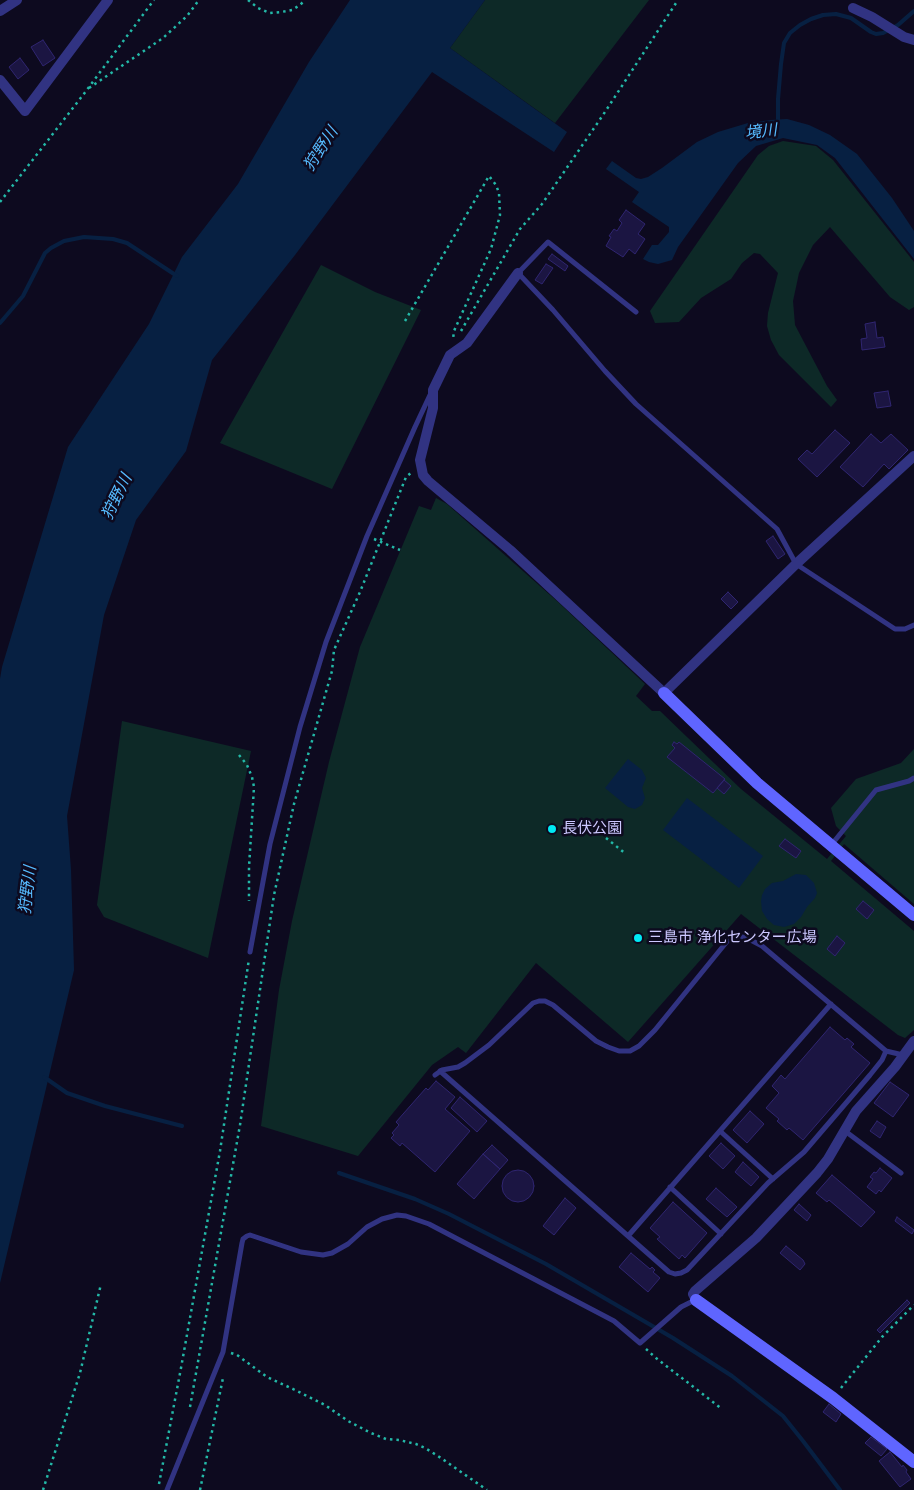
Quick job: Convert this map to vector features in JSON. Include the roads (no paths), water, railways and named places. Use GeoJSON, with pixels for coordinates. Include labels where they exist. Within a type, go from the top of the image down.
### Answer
{"type":"FeatureCollection","features":[{"type":"Feature","properties":{"kind":"street"},"geometry":{"type":"LineString","coordinates":[[0,12],[16,0]]}},
{"type":"Feature","properties":{"kind":"street"},"geometry":{"type":"LineString","coordinates":[[2,87],[26,111],[108,0]]}},
{"type":"Feature","properties":{"kind":"street"},"geometry":{"type":"LineString","coordinates":[[853,8],[872,17],[902,36],[914,40]]}},
{"type":"Feature","properties":{"kind":"street"},"geometry":{"type":"LineString","coordinates":[[518,274],[467,343],[450,355],[432,390],[433,408],[420,460],[422,475],[510,550],[664,693],[757,783],[832,844],[914,915]]}},
{"type":"Feature","properties":{"kind":"street"},"geometry":{"type":"LineString","coordinates":[[664,693],[796,564],[914,456]]}},
{"type":"Feature","properties":{"kind":"street"},"geometry":{"type":"LineString","coordinates":[[914,1041],[888,1075],[863,1102],[828,1159],[817,1173],[756,1238],[693,1294],[696,1300],[833,1398],[914,1462]]}},
{"type":"Feature","properties":{"kind":"lane"},"geometry":{"type":"LineString","coordinates":[[636,312],[548,242],[518,274],[554,310],[605,371],[636,404],[776,529],[796,564],[895,629],[905,629],[914,625]]}},
{"type":"Feature","properties":{"kind":"lane"},"geometry":{"type":"LineString","coordinates":[[250,952],[270,844],[300,727],[326,642],[367,536],[432,390]]}},
{"type":"Feature","properties":{"kind":"lane"},"geometry":{"type":"LineString","coordinates":[[832,844],[876,790],[914,778]]}},
{"type":"Feature","properties":{"kind":"lane"},"geometry":{"type":"LineString","coordinates":[[435,1075],[440,1071],[458,1067],[465,1063],[489,1045],[533,1002],[539,1001],[545,1001],[553,1005],[596,1041],[619,1051],[630,1051],[639,1046],[655,1030],[729,939],[735,937],[744,937],[762,946],[886,1051],[903,1055]]}},
{"type":"Feature","properties":{"kind":"lane"},"geometry":{"type":"LineString","coordinates":[[628,1236],[831,1004]]}},
{"type":"Feature","properties":{"kind":"lane"},"geometry":{"type":"LineString","coordinates":[[440,1071],[669,1272],[675,1274],[687,1270],[772,1179],[804,1152],[870,1075],[882,1060],[886,1051]]}},
{"type":"Feature","properties":{"kind":"lane"},"geometry":{"type":"LineString","coordinates":[[720,1131],[772,1179]]}},
{"type":"Feature","properties":{"kind":"lane"},"geometry":{"type":"LineString","coordinates":[[844,1131],[901,1173]]}},
{"type":"Feature","properties":{"kind":"lane"},"geometry":{"type":"LineString","coordinates":[[670,1187],[722,1234]]}},
{"type":"Feature","properties":{"kind":"lane"},"geometry":{"type":"LineString","coordinates":[[166,1490],[223,1352],[243,1239],[250,1235],[301,1252],[332,1253],[348,1244],[366,1226],[397,1215],[406,1216],[429,1224],[614,1321],[640,1343],[681,1307],[696,1300]]}},
{"type":"Feature","properties":{"kind":"water","name":"狩野川"},"geometry":{"type":"Polygon","coordinates":[[[350,0],[485,0],[450,48],[567,132],[554,152],[432,72],[295,255],[212,360],[186,451],[136,520],[104,615],[67,816],[71,870],[74,970],[0,1283],[0,679],[2,667],[68,447],[149,324],[182,257],[238,184],[309,62],[350,0]]]}},
{"type":"Feature","properties":{"kind":"water","name":"境川"},"geometry":{"type":"Polygon","coordinates":[[[787,119],[809,125],[830,135],[857,154],[892,198],[914,231],[914,259],[835,158],[817,145],[783,138],[756,146],[738,163],[678,247],[672,260],[658,264],[643,259],[652,245],[658,245],[669,232],[669,227],[632,202],[639,192],[606,169],[612,161],[636,178],[641,179],[662,168],[697,142],[718,132],[748,123],[787,119]]]}},
{"type":"Feature","properties":{"kind":"water"},"geometry":{"type":"Polygon","coordinates":[[[628,759],[642,770],[646,778],[642,788],[645,798],[642,805],[635,809],[628,807],[605,788],[628,759]]]}},
{"type":"Feature","properties":{"kind":"water"},"geometry":{"type":"Polygon","coordinates":[[[687,798],[763,856],[739,888],[663,830],[687,798]]]}},
{"type":"Feature","properties":{"kind":"water"},"geometry":{"type":"Polygon","coordinates":[[[796,874],[806,875],[814,883],[817,893],[815,898],[794,924],[784,927],[774,925],[762,911],[762,895],[765,889],[772,883],[783,881],[796,874]]]}},
{"type":"Feature","properties":{"kind":"waterway","name":"境川"},"geometry":{"type":"LineString","coordinates":[[778,124],[781,64],[784,43],[790,33],[811,19],[823,15],[836,14],[851,18],[871,32],[876,34],[883,33],[898,25],[914,11]]}},
{"type":"Feature","properties":{"kind":"waterway"},"geometry":{"type":"LineString","coordinates":[[0,323],[23,296],[45,253],[64,241],[84,237],[113,239],[127,243],[177,276]]}},
{"type":"Feature","properties":{"kind":"waterway"},"geometry":{"type":"LineString","coordinates":[[44,1077],[67,1093],[105,1106],[182,1126]]}},
{"type":"Feature","properties":{"kind":"waterway"},"geometry":{"type":"LineString","coordinates":[[339,1173],[415,1199],[449,1214],[546,1264],[673,1338],[732,1376],[783,1416],[840,1490]]}},
{"type":"Feature","properties":{"kind":"place","name":"長伏公園"},"geometry":{"type":"Point","coordinates":[552,829]}},
{"type":"Feature","properties":{"kind":"place","name":"三島市 浄化センター広場"},"geometry":{"type":"Point","coordinates":[638,938]}}]}
